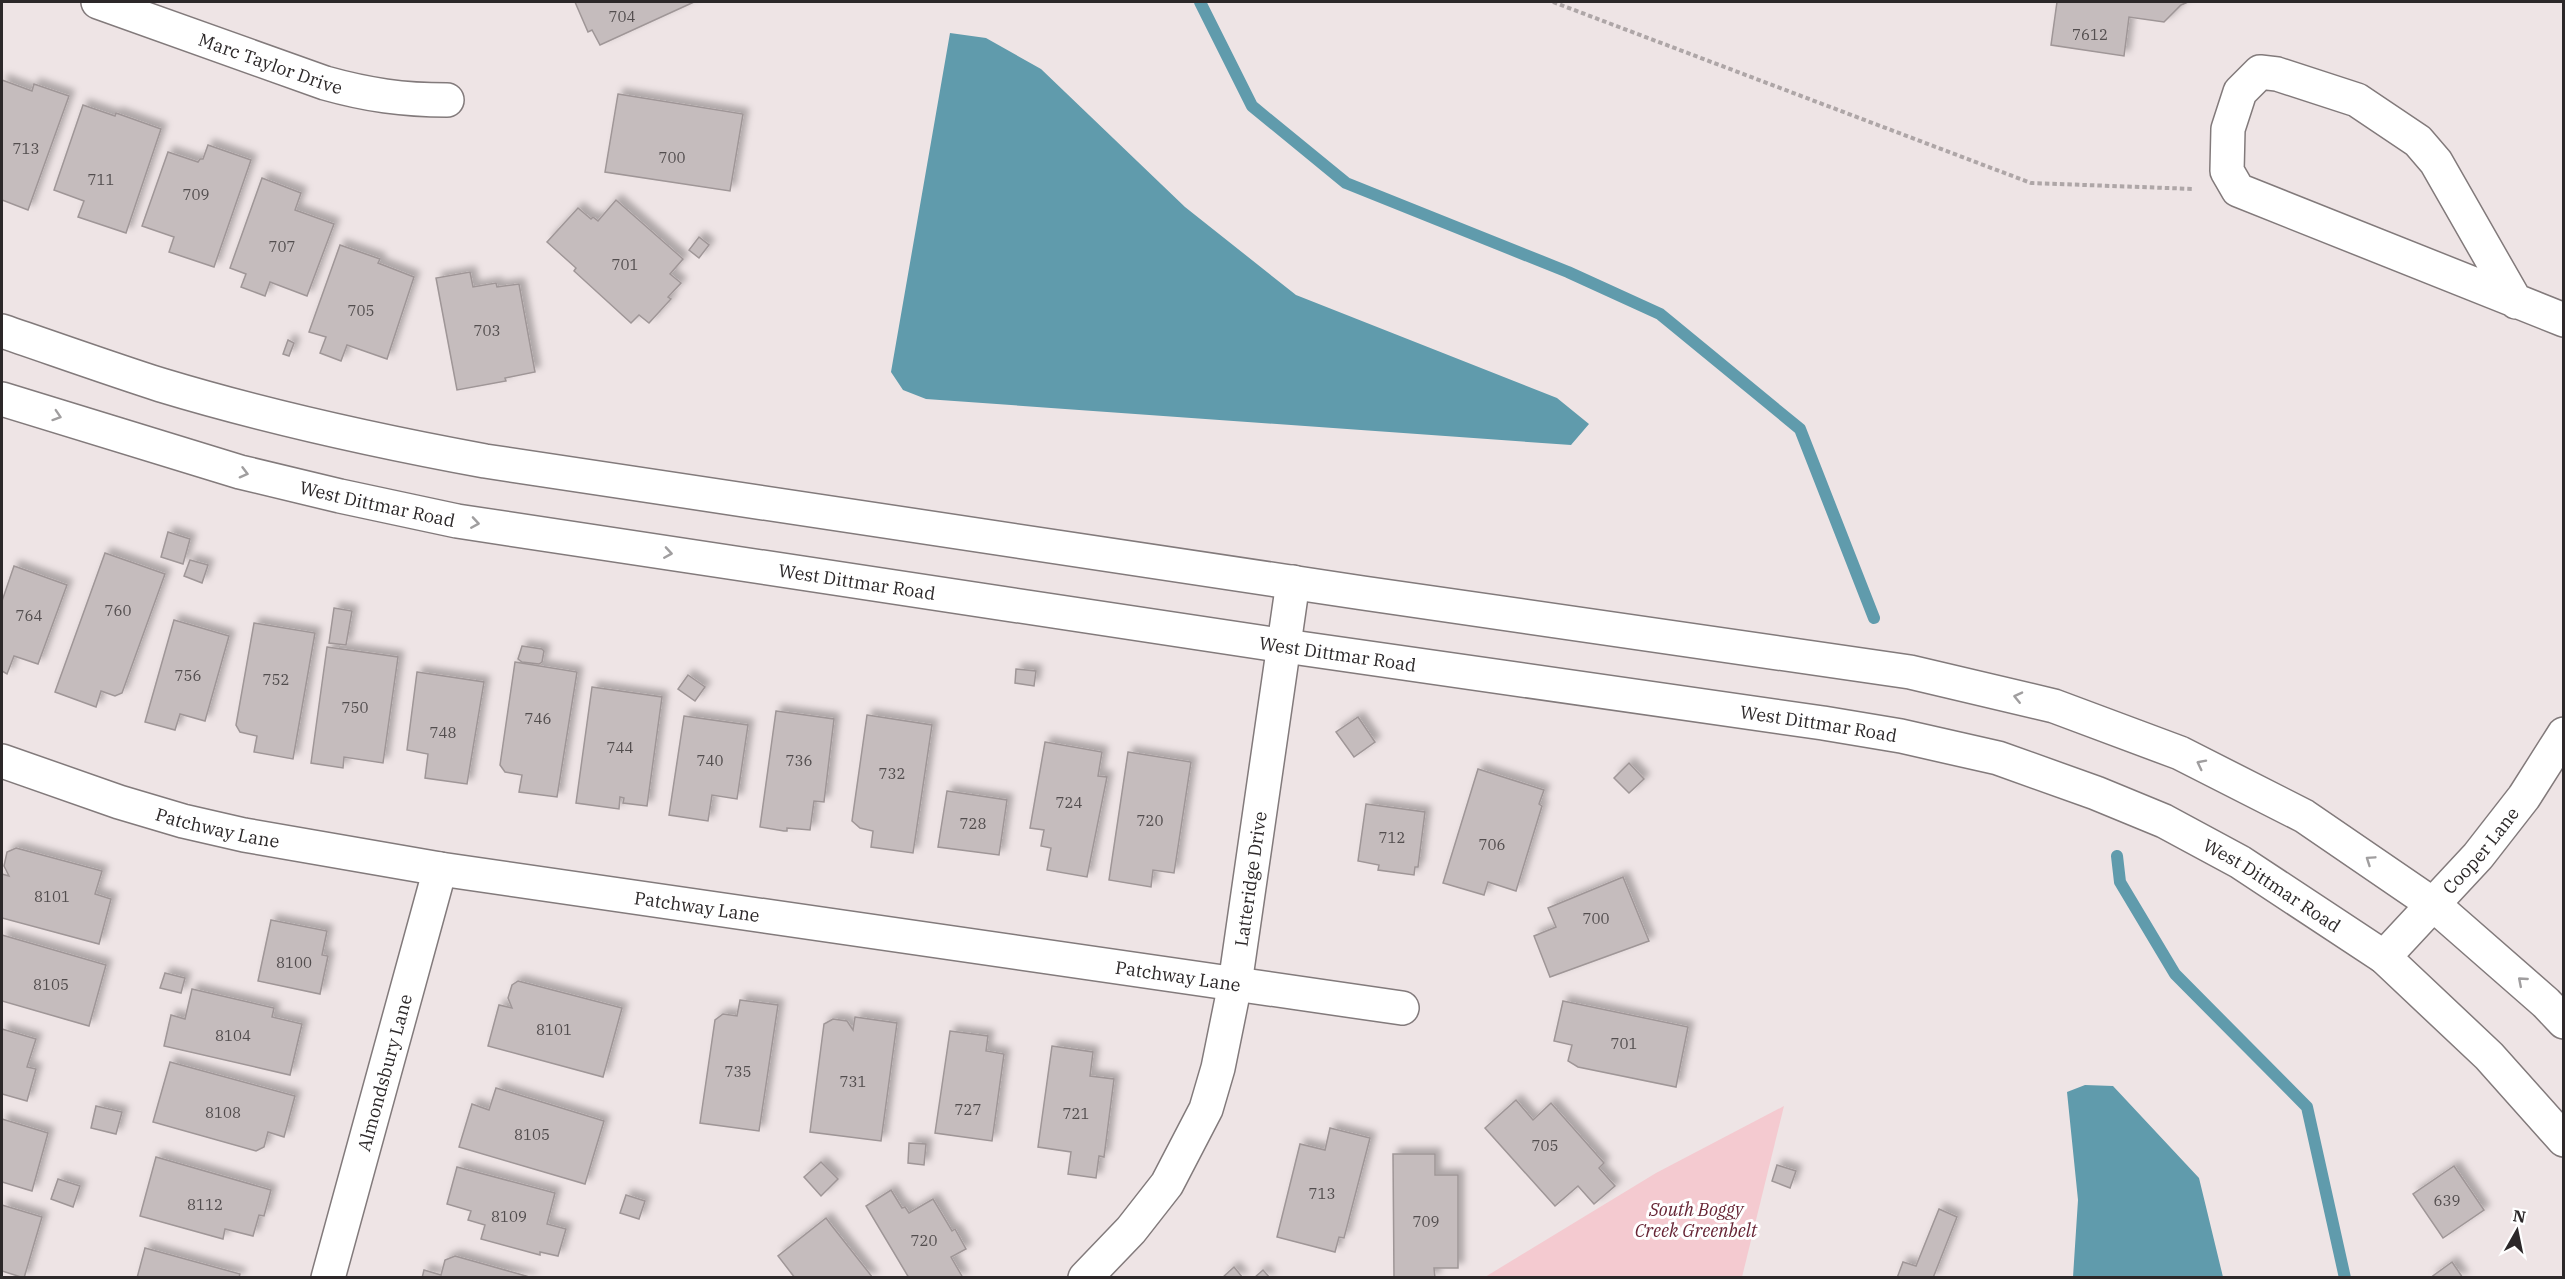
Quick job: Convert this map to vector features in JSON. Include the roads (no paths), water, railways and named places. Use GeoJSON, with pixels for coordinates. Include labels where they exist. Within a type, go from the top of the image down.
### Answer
{"type":"FeatureCollection","features":[{"type":"Feature","properties":{"kind":"street","name":"Marc Taylor Drive"},"geometry":{"type":"LineString","coordinates":[[98,2],[325,83],[363,94],[404,100],[447,100]]}},
{"type":"Feature","properties":{"kind":"street"},"geometry":{"type":"LineString","coordinates":[[2516,302],[2436,162],[2418,141],[2357,100],[2277,74],[2260,72],[2240,92],[2228,129],[2227,171],[2238,190],[2516,302],[2564,320]]}},
{"type":"Feature","properties":{"kind":"street"},"geometry":{"type":"LineString","coordinates":[[2,331],[161,385],[265,414],[399,445],[583,476],[1910,672],[2054,706],[2181,753],[2304,816],[2434,904],[2546,1003],[2564,1022]]}},
{"type":"Feature","properties":{"kind":"street","name":"West Dittmar Road"},"geometry":{"type":"LineString","coordinates":[[2,399],[240,472],[457,521],[1285,646],[1823,723],[1901,736],[1998,758],[2096,793],[2164,821],[2240,862],[2324,915],[2384,957],[2489,1056],[2564,1140]]}},
{"type":"Feature","properties":{"kind":"street","name":"Latteridge Drive"},"geometry":{"type":"LineString","coordinates":[[1085,1278],[1131,1230],[1167,1184],[1189,1146],[1206,1109],[1218,1068],[1235,984],[1293,582]]}},
{"type":"Feature","properties":{"kind":"street","name":"Cooper Lane"},"geometry":{"type":"LineString","coordinates":[[2384,957],[2478,856],[2524,797],[2564,734]]}},
{"type":"Feature","properties":{"kind":"street","name":"Patchway Lane"},"geometry":{"type":"LineString","coordinates":[[2,761],[183,821],[244,835],[440,869],[1402,1008]]}},
{"type":"Feature","properties":{"kind":"street","name":"Almondsbury Lane"},"geometry":{"type":"LineString","coordinates":[[328,1278],[440,869]]}},
{"type":"Feature","properties":{"kind":"water"},"geometry":{"type":"Polygon","coordinates":[[[950,33],[986,38],[1041,69],[1185,207],[1296,295],[1557,398],[1589,424],[1571,445],[926,399],[903,390],[891,372],[950,33]]]}},
{"type":"Feature","properties":{"kind":"water"},"geometry":{"type":"Polygon","coordinates":[[[2085,1085],[2113,1086],[2199,1178],[2223,1277],[2073,1277],[2078,1200],[2067,1092],[2085,1085]]]}},
{"type":"Feature","properties":{"kind":"waterway"},"geometry":{"type":"LineString","coordinates":[[1200,2],[1252,106],[1346,183],[1568,272],[1660,314],[1800,429],[1874,618]]}},
{"type":"Feature","properties":{"kind":"waterway"},"geometry":{"type":"LineString","coordinates":[[2117,856],[2120,882],[2175,974],[2307,1107],[2345,1278]]}},
{"type":"Feature","properties":{"kind":"park label","name":"South Boggy Creek Greenbelt"},"geometry":{"type":"Point","coordinates":[1696,1219]}}]}
